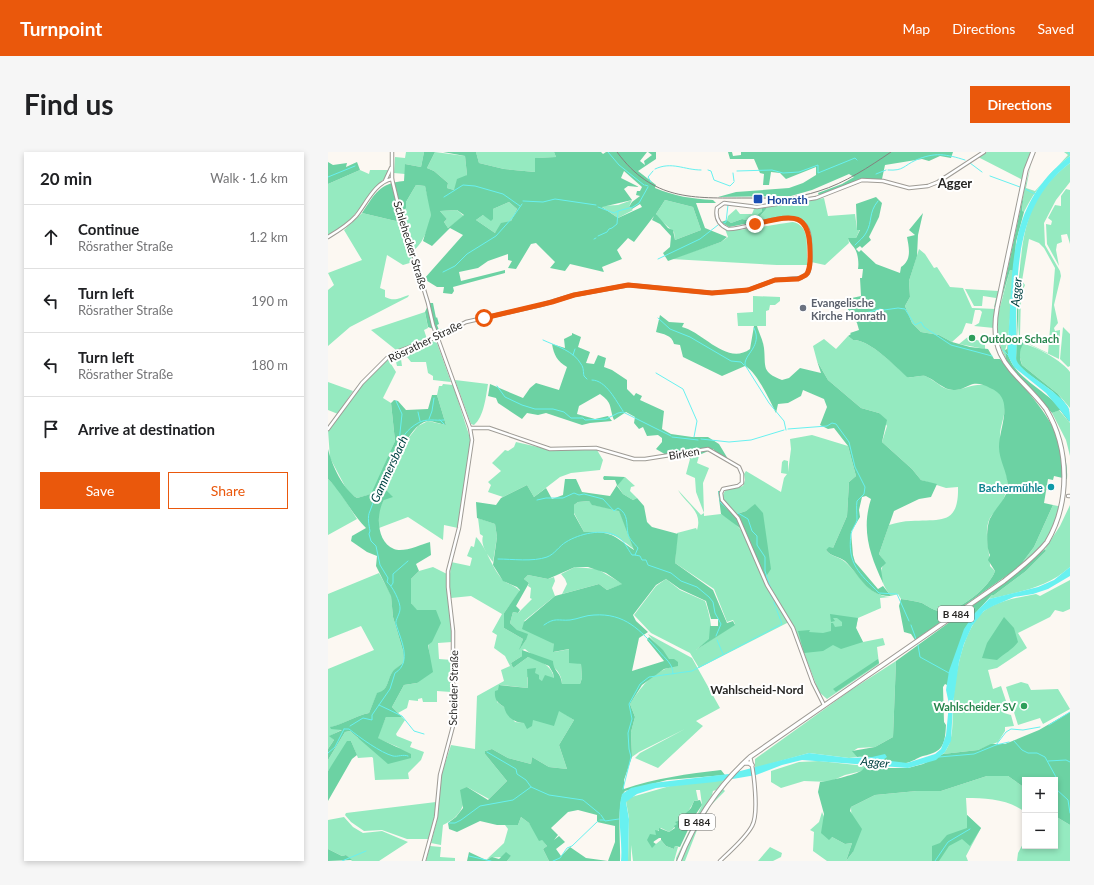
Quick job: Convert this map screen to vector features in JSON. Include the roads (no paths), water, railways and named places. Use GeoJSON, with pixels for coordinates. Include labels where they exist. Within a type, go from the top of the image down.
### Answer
{"type":"FeatureCollection","features":[{"type":"Feature","properties":{"kind":"main road"},"geometry":{"type":"LineString","coordinates":[[1033,152],[1026,170],[997,308],[996,337],[998,348],[1004,362],[1053,419],[1064,444],[1069,467]]}},
{"type":"Feature","properties":{"kind":"main road","name":"B 484"},"geometry":{"type":"LineString","coordinates":[[679,861],[698,820],[721,787],[750,757],[981,597],[1023,565],[1045,544],[1055,530],[1069,496],[1069,472]]}},
{"type":"Feature","properties":{"kind":"main road"},"geometry":{"type":"LineString","coordinates":[[741,766],[748,763],[752,766]]}},
{"type":"Feature","properties":{"kind":"street","name":"Schlehecker Straße"},"geometry":{"type":"LineString","coordinates":[[392,152],[392,179],[437,338],[470,428]]}},
{"type":"Feature","properties":{"kind":"street","name":"Rösrather Straße"},"geometry":{"type":"LineString","coordinates":[[328,428],[362,383],[387,358],[396,352],[437,338],[466,322],[541,305],[574,295],[628,285],[712,293],[748,290],[775,280],[798,279],[808,273],[810,264],[810,237],[808,228],[801,221],[784,218],[728,229],[720,224],[716,215],[720,205],[728,202],[744,206],[770,205],[823,196],[862,180],[877,180],[909,188],[928,186],[938,182],[984,152]]}},
{"type":"Feature","properties":{"kind":"street"},"geometry":{"type":"LineString","coordinates":[[328,236],[352,220],[389,176],[391,168]]}},
{"type":"Feature","properties":{"kind":"street"},"geometry":{"type":"LineString","coordinates":[[383,183],[392,179]]}},
{"type":"Feature","properties":{"kind":"street","name":"Scheider Straße"},"geometry":{"type":"LineString","coordinates":[[424,861],[436,817],[439,780],[453,726],[453,642],[448,571],[459,528],[471,451],[470,428]]}},
{"type":"Feature","properties":{"kind":"street","name":"Birken"},"geometry":{"type":"LineString","coordinates":[[470,428],[489,428],[550,449],[596,448],[634,459],[644,459],[708,449],[736,464],[742,474],[742,483],[738,486],[723,489],[722,500],[737,516],[767,585],[791,625],[810,676],[824,705]]}},
{"type":"Feature","properties":{"kind":"street"},"geometry":{"type":"LineString","coordinates":[[720,861],[754,823],[754,780],[750,757]]}},
{"type":"Feature","properties":{"kind":"water"},"geometry":{"type":"Polygon","coordinates":[[[1070,156],[1070,163],[1053,179],[1040,196],[1024,234],[1018,277],[1016,358],[1018,363],[1031,376],[1064,402],[1069,409],[1070,422],[1046,393],[1014,367],[1008,356],[1008,341],[1013,264],[1023,217],[1034,195],[1049,175],[1070,156]]]}},
{"type":"Feature","properties":{"kind":"water"},"geometry":{"type":"Polygon","coordinates":[[[1070,567],[1070,576],[1048,589],[1033,594],[1014,597],[993,606],[984,611],[972,626],[964,644],[959,662],[953,704],[951,741],[945,752],[936,760],[908,768],[802,760],[782,765],[756,775],[715,782],[656,788],[637,794],[626,802],[629,819],[628,861],[621,861],[620,802],[622,794],[631,788],[653,783],[729,774],[809,753],[849,758],[872,757],[885,754],[887,757],[883,760],[907,763],[935,754],[941,749],[946,735],[949,704],[946,690],[949,671],[964,629],[974,614],[989,599],[1038,587],[1054,580],[1070,567]]]}},
{"type":"Feature","properties":{"kind":"waterway"},"geometry":{"type":"LineString","coordinates":[[608,152],[619,165],[644,185]]}},
{"type":"Feature","properties":{"kind":"waterway"},"geometry":{"type":"LineString","coordinates":[[888,170],[900,169],[923,157],[935,155],[946,155],[965,160]]}},
{"type":"Feature","properties":{"kind":"waterway"},"geometry":{"type":"LineString","coordinates":[[737,171],[772,170],[783,173],[799,172],[818,165],[818,173],[855,158],[857,160]]}},
{"type":"Feature","properties":{"kind":"waterway"},"geometry":{"type":"LineString","coordinates":[[970,163],[982,172]]}},
{"type":"Feature","properties":{"kind":"waterway"},"geometry":{"type":"LineString","coordinates":[[328,177],[355,166]]}},
{"type":"Feature","properties":{"kind":"waterway"},"geometry":{"type":"LineString","coordinates":[[655,169],[673,166],[701,170]]}},
{"type":"Feature","properties":{"kind":"waterway"},"geometry":{"type":"LineString","coordinates":[[708,170],[711,171],[714,180],[730,186],[734,182]]}},
{"type":"Feature","properties":{"kind":"waterway"},"geometry":{"type":"LineString","coordinates":[[876,174],[886,170]]}},
{"type":"Feature","properties":{"kind":"waterway"},"geometry":{"type":"LineString","coordinates":[[651,182],[648,177],[653,171]]}},
{"type":"Feature","properties":{"kind":"waterway"},"geometry":{"type":"LineString","coordinates":[[733,173],[734,181]]}},
{"type":"Feature","properties":{"kind":"waterway"},"geometry":{"type":"LineString","coordinates":[[990,176],[1020,187]]}},
{"type":"Feature","properties":{"kind":"waterway"},"geometry":{"type":"LineString","coordinates":[[444,197],[463,185],[475,186],[503,194],[520,206]]}},
{"type":"Feature","properties":{"kind":"waterway"},"geometry":{"type":"LineString","coordinates":[[598,236],[607,232],[617,224],[618,211],[633,207],[639,203],[648,187]]}},
{"type":"Feature","properties":{"kind":"waterway"},"geometry":{"type":"LineString","coordinates":[[1025,189],[1035,194]]}},
{"type":"Feature","properties":{"kind":"waterway"},"geometry":{"type":"LineString","coordinates":[[523,201],[543,202],[555,199],[596,205]]}},
{"type":"Feature","properties":{"kind":"waterway"},"geometry":{"type":"LineString","coordinates":[[855,245],[866,233],[873,209],[878,201]]}},
{"type":"Feature","properties":{"kind":"waterway"},"geometry":{"type":"LineString","coordinates":[[443,272],[455,266],[467,254],[496,236],[513,217],[522,204]]}},
{"type":"Feature","properties":{"kind":"waterway"},"geometry":{"type":"LineString","coordinates":[[722,224],[726,222],[728,205]]}},
{"type":"Feature","properties":{"kind":"waterway"},"geometry":{"type":"LineString","coordinates":[[598,207],[614,213],[618,211]]}},
{"type":"Feature","properties":{"kind":"waterway"},"geometry":{"type":"LineString","coordinates":[[658,259],[700,239],[718,225]]}},
{"type":"Feature","properties":{"kind":"waterway"},"geometry":{"type":"LineString","coordinates":[[849,312],[862,314],[880,309],[905,309],[915,325],[921,322],[924,327],[951,345],[992,356]]}},
{"type":"Feature","properties":{"kind":"waterway"},"geometry":{"type":"LineString","coordinates":[[658,318],[670,329],[690,337],[731,361],[741,362],[744,365]]}},
{"type":"Feature","properties":{"kind":"waterway"},"geometry":{"type":"LineString","coordinates":[[754,328],[756,334],[755,345],[747,357],[745,365],[769,403],[784,421],[786,430]]}},
{"type":"Feature","properties":{"kind":"waterway"},"geometry":{"type":"LineString","coordinates":[[543,340],[564,349],[578,359],[583,368],[584,376],[587,379]]}},
{"type":"Feature","properties":{"kind":"waterway"},"geometry":{"type":"LineString","coordinates":[[573,355],[575,349]]}},
{"type":"Feature","properties":{"kind":"waterway"},"geometry":{"type":"LineString","coordinates":[[1003,350],[1009,356]]}},
{"type":"Feature","properties":{"kind":"waterway"},"geometry":{"type":"LineString","coordinates":[[656,373],[683,389],[697,421],[694,437]]}},
{"type":"Feature","properties":{"kind":"waterway"},"geometry":{"type":"LineString","coordinates":[[592,380],[602,383],[623,411]]}},
{"type":"Feature","properties":{"kind":"waterway"},"geometry":{"type":"LineString","coordinates":[[497,386],[505,397],[535,409],[553,409],[564,412],[571,418],[583,418],[585,420],[606,419],[623,412],[671,436]]}},
{"type":"Feature","properties":{"kind":"waterway"},"geometry":{"type":"LineString","coordinates":[[429,419],[434,398]]}},
{"type":"Feature","properties":{"kind":"waterway"},"geometry":{"type":"LineString","coordinates":[[396,401],[402,414],[399,442]]}},
{"type":"Feature","properties":{"kind":"waterway"},"geometry":{"type":"LineString","coordinates":[[418,412],[420,421]]}},
{"type":"Feature","properties":{"kind":"waterway","name":"Gammersbach"},"geometry":{"type":"LineString","coordinates":[[440,420],[444,424]]}},
{"type":"Feature","properties":{"kind":"waterway","name":"Gammersbach"},"geometry":{"type":"LineString","coordinates":[[350,726],[363,718],[372,720],[372,715],[390,689],[395,673],[403,663],[404,656],[404,650],[396,624],[400,606],[394,590],[387,582],[388,578],[380,565],[376,546],[371,541],[368,521],[369,513],[396,449],[405,434],[421,421],[444,420]]}},
{"type":"Feature","properties":{"kind":"waterway"},"geometry":{"type":"LineString","coordinates":[[788,429],[827,426],[832,423],[836,424],[849,442],[855,467],[865,487],[864,494],[857,501],[857,520],[851,534],[850,544],[853,561],[860,573],[879,593],[897,594],[909,621]]}},
{"type":"Feature","properties":{"kind":"waterway"},"geometry":{"type":"LineString","coordinates":[[701,439],[729,442],[751,440],[784,430]]}},
{"type":"Feature","properties":{"kind":"waterway"},"geometry":{"type":"LineString","coordinates":[[672,437],[698,440]]}},
{"type":"Feature","properties":{"kind":"waterway"},"geometry":{"type":"LineString","coordinates":[[719,492],[720,500]]}},
{"type":"Feature","properties":{"kind":"waterway"},"geometry":{"type":"LineString","coordinates":[[537,500],[546,498],[563,498],[574,493],[579,495],[584,494],[603,499],[614,511],[618,508],[622,510],[625,516],[629,536],[638,548],[635,555],[640,556],[642,560],[646,560],[648,565],[671,573],[681,581],[697,587],[713,602],[715,613],[721,624],[716,636]]}},
{"type":"Feature","properties":{"kind":"waterway"},"geometry":{"type":"LineString","coordinates":[[720,502],[732,513]]}},
{"type":"Feature","properties":{"kind":"waterway"},"geometry":{"type":"LineString","coordinates":[[738,513],[748,519],[752,531],[757,536],[757,545],[765,557],[765,571],[771,589]]}},
{"type":"Feature","properties":{"kind":"waterway"},"geometry":{"type":"LineString","coordinates":[[498,559],[541,559],[550,556],[571,539],[584,534],[598,532],[605,532],[617,536],[624,542],[632,555],[635,555]]}},
{"type":"Feature","properties":{"kind":"waterway"},"geometry":{"type":"LineString","coordinates":[[391,586],[393,583],[393,574],[408,561]]}},
{"type":"Feature","properties":{"kind":"waterway"},"geometry":{"type":"LineString","coordinates":[[770,594],[773,599]]}},
{"type":"Feature","properties":{"kind":"waterway"},"geometry":{"type":"LineString","coordinates":[[774,602],[775,606]]}},
{"type":"Feature","properties":{"kind":"waterway"},"geometry":{"type":"LineString","coordinates":[[623,789],[631,757],[628,733],[632,719],[629,704],[640,684],[649,677],[692,671],[782,624],[776,608]]}},
{"type":"Feature","properties":{"kind":"waterway"},"geometry":{"type":"LineString","coordinates":[[544,625],[554,620],[570,620],[591,615],[605,615],[623,620],[631,624],[652,643],[668,661],[672,667],[673,674]]}},
{"type":"Feature","properties":{"kind":"waterway"},"geometry":{"type":"LineString","coordinates":[[911,625],[916,639]]}},
{"type":"Feature","properties":{"kind":"waterway"},"geometry":{"type":"LineString","coordinates":[[717,640],[723,654]]}},
{"type":"Feature","properties":{"kind":"waterway"},"geometry":{"type":"LineString","coordinates":[[918,645],[920,657],[949,673]]}},
{"type":"Feature","properties":{"kind":"waterway"},"geometry":{"type":"LineString","coordinates":[[379,705],[402,716],[414,731],[424,734]]}},
{"type":"Feature","properties":{"kind":"waterway"},"geometry":{"type":"LineString","coordinates":[[1049,725],[1070,712]]}},
{"type":"Feature","properties":{"kind":"waterway"},"geometry":{"type":"LineString","coordinates":[[939,757],[974,754],[996,745],[1006,732],[1011,729],[1023,730],[1040,727]]}},
{"type":"Feature","properties":{"kind":"waterway"},"geometry":{"type":"LineString","coordinates":[[344,729],[349,729],[382,752],[393,756],[408,756]]}},
{"type":"Feature","properties":{"kind":"waterway","name":"Gammersbach"},"geometry":{"type":"LineString","coordinates":[[328,753],[335,747],[344,729]]}},
{"type":"Feature","properties":{"kind":"waterway"},"geometry":{"type":"LineString","coordinates":[[1014,741],[1022,750],[1028,753],[1037,753],[1045,757],[1056,777]]}},
{"type":"Feature","properties":{"kind":"waterway"},"geometry":{"type":"LineString","coordinates":[[996,745],[1009,742]]}},
{"type":"Feature","properties":{"kind":"waterway"},"geometry":{"type":"LineString","coordinates":[[487,752],[516,769],[517,774],[526,780],[531,787],[549,795],[583,800],[600,814]]}},
{"type":"Feature","properties":{"kind":"waterway"},"geometry":{"type":"LineString","coordinates":[[1048,761],[1066,760],[1070,762]]}},
{"type":"Feature","properties":{"kind":"waterway"},"geometry":{"type":"LineString","coordinates":[[449,823],[455,823],[461,820],[480,806],[513,800],[531,787]]}},
{"type":"Feature","properties":{"kind":"waterway"},"geometry":{"type":"LineString","coordinates":[[1058,791],[1068,800],[1070,813]]}},
{"type":"Feature","properties":{"kind":"waterway"},"geometry":{"type":"LineString","coordinates":[[601,815],[605,821],[619,819]]}},
{"type":"Feature","properties":{"kind":"waterway"},"geometry":{"type":"LineString","coordinates":[[553,861],[560,858],[567,848],[572,846],[598,821]]}},
{"type":"Feature","properties":{"kind":"waterway"},"geometry":{"type":"LineString","coordinates":[[935,861],[948,842],[970,829]]}},
{"type":"Feature","properties":{"kind":"waterway"},"geometry":{"type":"LineString","coordinates":[[342,861],[366,851]]}},
{"type":"Feature","properties":{"kind":"waterway"},"geometry":{"type":"LineString","coordinates":[[469,856],[491,861]]}},
{"type":"Feature","properties":{"kind":"railway"},"geometry":{"type":"LineString","coordinates":[[617,152],[631,168],[645,180],[659,188],[675,193],[709,198],[783,198],[810,194],[829,188],[847,179],[891,152]]}},
{"type":"Feature","properties":{"kind":"place","name":"Honrath"},"geometry":{"type":"Point","coordinates":[758,199]}},
{"type":"Feature","properties":{"kind":"place","name":"Evangelische Kirche Honrath"},"geometry":{"type":"Point","coordinates":[803,308]}},
{"type":"Feature","properties":{"kind":"place","name":"Outdoor Schach"},"geometry":{"type":"Point","coordinates":[972,338]}},
{"type":"Feature","properties":{"kind":"place","name":"Bachermühle"},"geometry":{"type":"Point","coordinates":[1051,487]}},
{"type":"Feature","properties":{"kind":"place","name":"Wahlscheider SV"},"geometry":{"type":"Point","coordinates":[1024,706]}},
{"type":"Feature","properties":{"kind":"district","name":"Agger"},"geometry":{"type":"Point","coordinates":[955,183]}},
{"type":"Feature","properties":{"kind":"district","name":"Wahlscheid-Nord"},"geometry":{"type":"Point","coordinates":[757,689]}}]}
